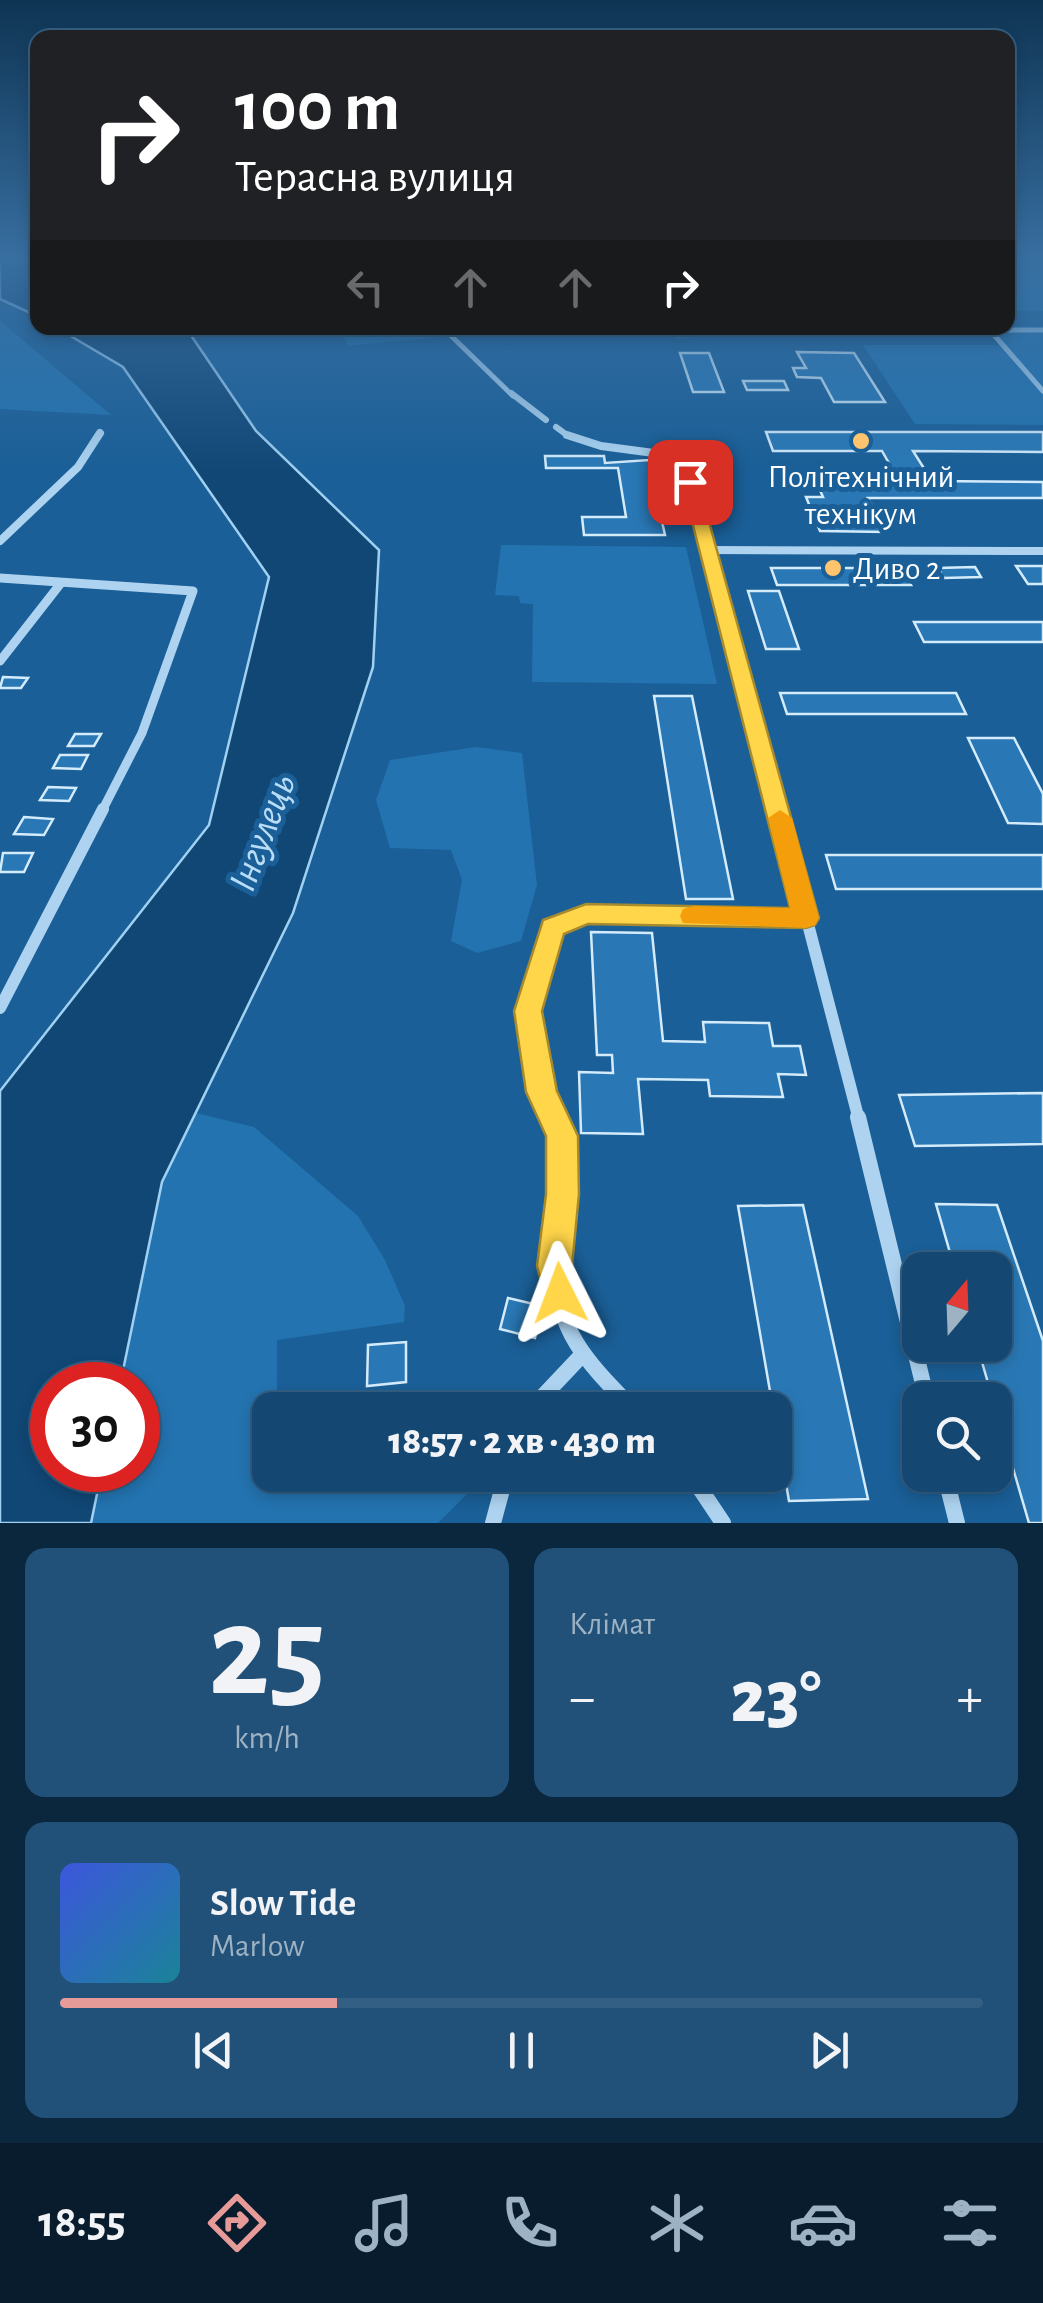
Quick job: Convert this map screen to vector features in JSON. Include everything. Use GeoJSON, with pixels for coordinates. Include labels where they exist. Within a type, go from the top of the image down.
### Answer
{"type":"FeatureCollection","features":[{"type":"Feature","properties":{"kind":"street"},"geometry":{"type":"LineString","coordinates":[[1015,329],[1043,330]]}},
{"type":"Feature","properties":{"kind":"street"},"geometry":{"type":"LineString","coordinates":[[449,335],[521,403],[546,420]]}},
{"type":"Feature","properties":{"kind":"street"},"geometry":{"type":"LineString","coordinates":[[994,335],[1043,392]]}},
{"type":"Feature","properties":{"kind":"street"},"geometry":{"type":"LineString","coordinates":[[556,427],[602,446],[684,457],[844,1058],[923,1382]]}},
{"type":"Feature","properties":{"kind":"street"},"geometry":{"type":"LineString","coordinates":[[0,542],[78,468],[100,433]]}},
{"type":"Feature","properties":{"kind":"street"},"geometry":{"type":"LineString","coordinates":[[707,550],[1043,551]]}},
{"type":"Feature","properties":{"kind":"street"},"geometry":{"type":"LineString","coordinates":[[0,578],[193,591],[142,733],[0,1008]]}},
{"type":"Feature","properties":{"kind":"street"},"geometry":{"type":"LineString","coordinates":[[0,661],[61,583]]}},
{"type":"Feature","properties":{"kind":"street"},"geometry":{"type":"LineString","coordinates":[[616,1392],[581,1356],[564,1320],[555,1266],[562,1194],[562,1136],[542,1092],[528,1011],[553,928],[586,914],[806,918]]}},
{"type":"Feature","properties":{"kind":"street"},"geometry":{"type":"LineString","coordinates":[[547,1392],[581,1356]]}},
{"type":"Feature","properties":{"kind":"street"},"geometry":{"type":"LineString","coordinates":[[494,1523],[502,1492]]}},
{"type":"Feature","properties":{"kind":"street"},"geometry":{"type":"LineString","coordinates":[[703,1492],[723,1523]]}},
{"type":"Feature","properties":{"kind":"street"},"geometry":{"type":"LineString","coordinates":[[949,1492],[957,1523]]}},
{"type":"Feature","properties":{"kind":"shaded area"},"geometry":{"type":"Polygon","coordinates":[[[0,328],[8,328],[111,415],[0,409],[0,328]]]}},
{"type":"Feature","properties":{"kind":"shaded area"},"geometry":{"type":"Polygon","coordinates":[[[1043,330],[1043,425],[915,424],[863,345],[1002,345],[994,335],[1043,330]]]}},
{"type":"Feature","properties":{"kind":"shaded area"},"geometry":{"type":"Polygon","coordinates":[[[342,335],[440,337],[348,346],[342,335]]]}},
{"type":"Feature","properties":{"kind":"shaded area"},"geometry":{"type":"Polygon","coordinates":[[[501,545],[686,547],[717,684],[532,682],[533,604],[520,603],[519,596],[495,595],[501,545]]]}},
{"type":"Feature","properties":{"kind":"shaded area"},"geometry":{"type":"Polygon","coordinates":[[[476,747],[522,753],[537,885],[521,941],[477,953],[451,941],[462,880],[451,850],[390,848],[376,800],[390,760],[476,747]]]}},
{"type":"Feature","properties":{"kind":"shaded area"},"geometry":{"type":"Polygon","coordinates":[[[196,1113],[254,1127],[358,1216],[385,1260],[405,1306],[404,1322],[277,1340],[277,1392],[252,1392],[252,1492],[469,1492],[438,1523],[91,1523],[97,1492],[160,1492],[160,1362],[125,1362],[162,1182],[196,1113]]]}},
{"type":"Feature","properties":{"kind":"water","name":"Інгулець"},"geometry":{"type":"Polygon","coordinates":[[[69,335],[191,335],[256,431],[379,550],[373,667],[293,913],[162,1182],[125,1362],[30,1362],[30,1492],[97,1492],[91,1523],[0,1523],[0,1091],[209,825],[269,577],[123,367],[69,335]]]}},
{"type":"Feature","properties":{"kind":"building"},"geometry":{"type":"Polygon","coordinates":[[[797,352],[854,353],[885,402],[834,402],[821,378],[797,377],[793,368],[806,368],[797,352]]]}},
{"type":"Feature","properties":{"kind":"building"},"geometry":{"type":"Polygon","coordinates":[[[680,353],[709,353],[724,392],[693,392],[680,353]]]}},
{"type":"Feature","properties":{"kind":"building"},"geometry":{"type":"Polygon","coordinates":[[[743,381],[784,381],[788,390],[747,390],[743,381]]]}},
{"type":"Feature","properties":{"kind":"building"},"geometry":{"type":"Polygon","coordinates":[[[766,432],[1043,432],[1043,452],[913,451],[932,481],[1043,482],[1043,498],[868,498],[885,532],[820,531],[806,497],[823,497],[816,481],[899,481],[882,451],[773,451],[766,432]]]}},
{"type":"Feature","properties":{"kind":"building"},"geometry":{"type":"Polygon","coordinates":[[[545,456],[604,456],[605,463],[649,460],[658,500],[651,500],[665,535],[584,535],[582,517],[626,517],[618,468],[546,468],[545,456]]]}},
{"type":"Feature","properties":{"kind":"building"},"geometry":{"type":"Polygon","coordinates":[[[1016,566],[1043,566],[1043,584],[1028,584],[1016,566]]]}},
{"type":"Feature","properties":{"kind":"building"},"geometry":{"type":"Polygon","coordinates":[[[975,567],[981,577],[944,578],[938,568],[975,567]]]}},
{"type":"Feature","properties":{"kind":"building"},"geometry":{"type":"Polygon","coordinates":[[[771,568],[902,568],[911,585],[777,585],[771,568]]]}},
{"type":"Feature","properties":{"kind":"building"},"geometry":{"type":"Polygon","coordinates":[[[748,591],[779,591],[799,649],[766,649],[748,591]]]}},
{"type":"Feature","properties":{"kind":"building"},"geometry":{"type":"Polygon","coordinates":[[[914,622],[1043,622],[1043,642],[924,642],[914,622]]]}},
{"type":"Feature","properties":{"kind":"building"},"geometry":{"type":"Polygon","coordinates":[[[3,677],[28,678],[21,688],[0,688],[3,677]]]}},
{"type":"Feature","properties":{"kind":"building"},"geometry":{"type":"Polygon","coordinates":[[[780,693],[956,693],[966,714],[787,714],[780,693]]]}},
{"type":"Feature","properties":{"kind":"building"},"geometry":{"type":"Polygon","coordinates":[[[654,696],[692,696],[733,899],[686,899],[654,696]]]}},
{"type":"Feature","properties":{"kind":"building"},"geometry":{"type":"Polygon","coordinates":[[[75,734],[101,734],[94,746],[68,746],[75,734]]]}},
{"type":"Feature","properties":{"kind":"building"},"geometry":{"type":"Polygon","coordinates":[[[968,738],[1014,738],[1043,794],[1043,824],[1008,823],[968,738]]]}},
{"type":"Feature","properties":{"kind":"building"},"geometry":{"type":"Polygon","coordinates":[[[60,755],[88,755],[81,769],[53,768],[60,755]]]}},
{"type":"Feature","properties":{"kind":"building"},"geometry":{"type":"Polygon","coordinates":[[[48,787],[76,788],[69,801],[40,800],[48,787]]]}},
{"type":"Feature","properties":{"kind":"building"},"geometry":{"type":"Polygon","coordinates":[[[24,817],[53,819],[44,835],[14,834],[24,817]]]}},
{"type":"Feature","properties":{"kind":"building"},"geometry":{"type":"Polygon","coordinates":[[[3,853],[33,853],[24,872],[0,872],[3,853]]]}},
{"type":"Feature","properties":{"kind":"building"},"geometry":{"type":"Polygon","coordinates":[[[826,855],[1043,855],[1043,889],[836,889],[826,855]]]}},
{"type":"Feature","properties":{"kind":"building"},"geometry":{"type":"Polygon","coordinates":[[[591,932],[652,933],[663,1041],[705,1042],[703,1022],[769,1023],[773,1046],[800,1046],[806,1075],[778,1074],[783,1097],[710,1096],[708,1080],[638,1079],[643,1134],[581,1133],[579,1072],[613,1073],[612,1055],[597,1055],[591,932]]]}},
{"type":"Feature","properties":{"kind":"building"},"geometry":{"type":"Polygon","coordinates":[[[1043,1093],[1043,1144],[915,1146],[899,1095],[1043,1093]]]}},
{"type":"Feature","properties":{"kind":"building"},"geometry":{"type":"Polygon","coordinates":[[[936,1204],[997,1205],[1043,1341],[1043,1523],[1029,1523],[1012,1465],[1012,1382],[988,1382],[982,1362],[1012,1362],[1012,1252],[950,1252],[936,1204]]]}},
{"type":"Feature","properties":{"kind":"building"},"geometry":{"type":"Polygon","coordinates":[[[803,1205],[868,1499],[789,1501],[792,1392],[770,1392],[738,1206],[803,1205]]]}},
{"type":"Feature","properties":{"kind":"building"},"geometry":{"type":"Polygon","coordinates":[[[508,1298],[542,1306],[535,1338],[500,1329],[508,1298]]]}},
{"type":"Feature","properties":{"kind":"building"},"geometry":{"type":"Polygon","coordinates":[[[406,1342],[406,1382],[367,1386],[368,1345],[406,1342]]]}},
{"type":"Feature","properties":{"kind":"slow traffic"},"geometry":{"type":"LineString","coordinates":[[693,916],[806,918],[780,818]]}},
{"type":"Feature","properties":{"kind":"place","name":"Політехнічний технікум"},"geometry":{"type":"Point","coordinates":[861,441]}},
{"type":"Feature","properties":{"kind":"place","name":"Диво 2"},"geometry":{"type":"Point","coordinates":[833,568]}},
{"type":"Feature","properties":{"kind":"route"},"geometry":{"type":"LineString","coordinates":[[560,1293],[555,1266],[562,1194],[562,1136],[542,1092],[528,1011],[553,928],[586,914],[806,918],[690,482]]}}]}
